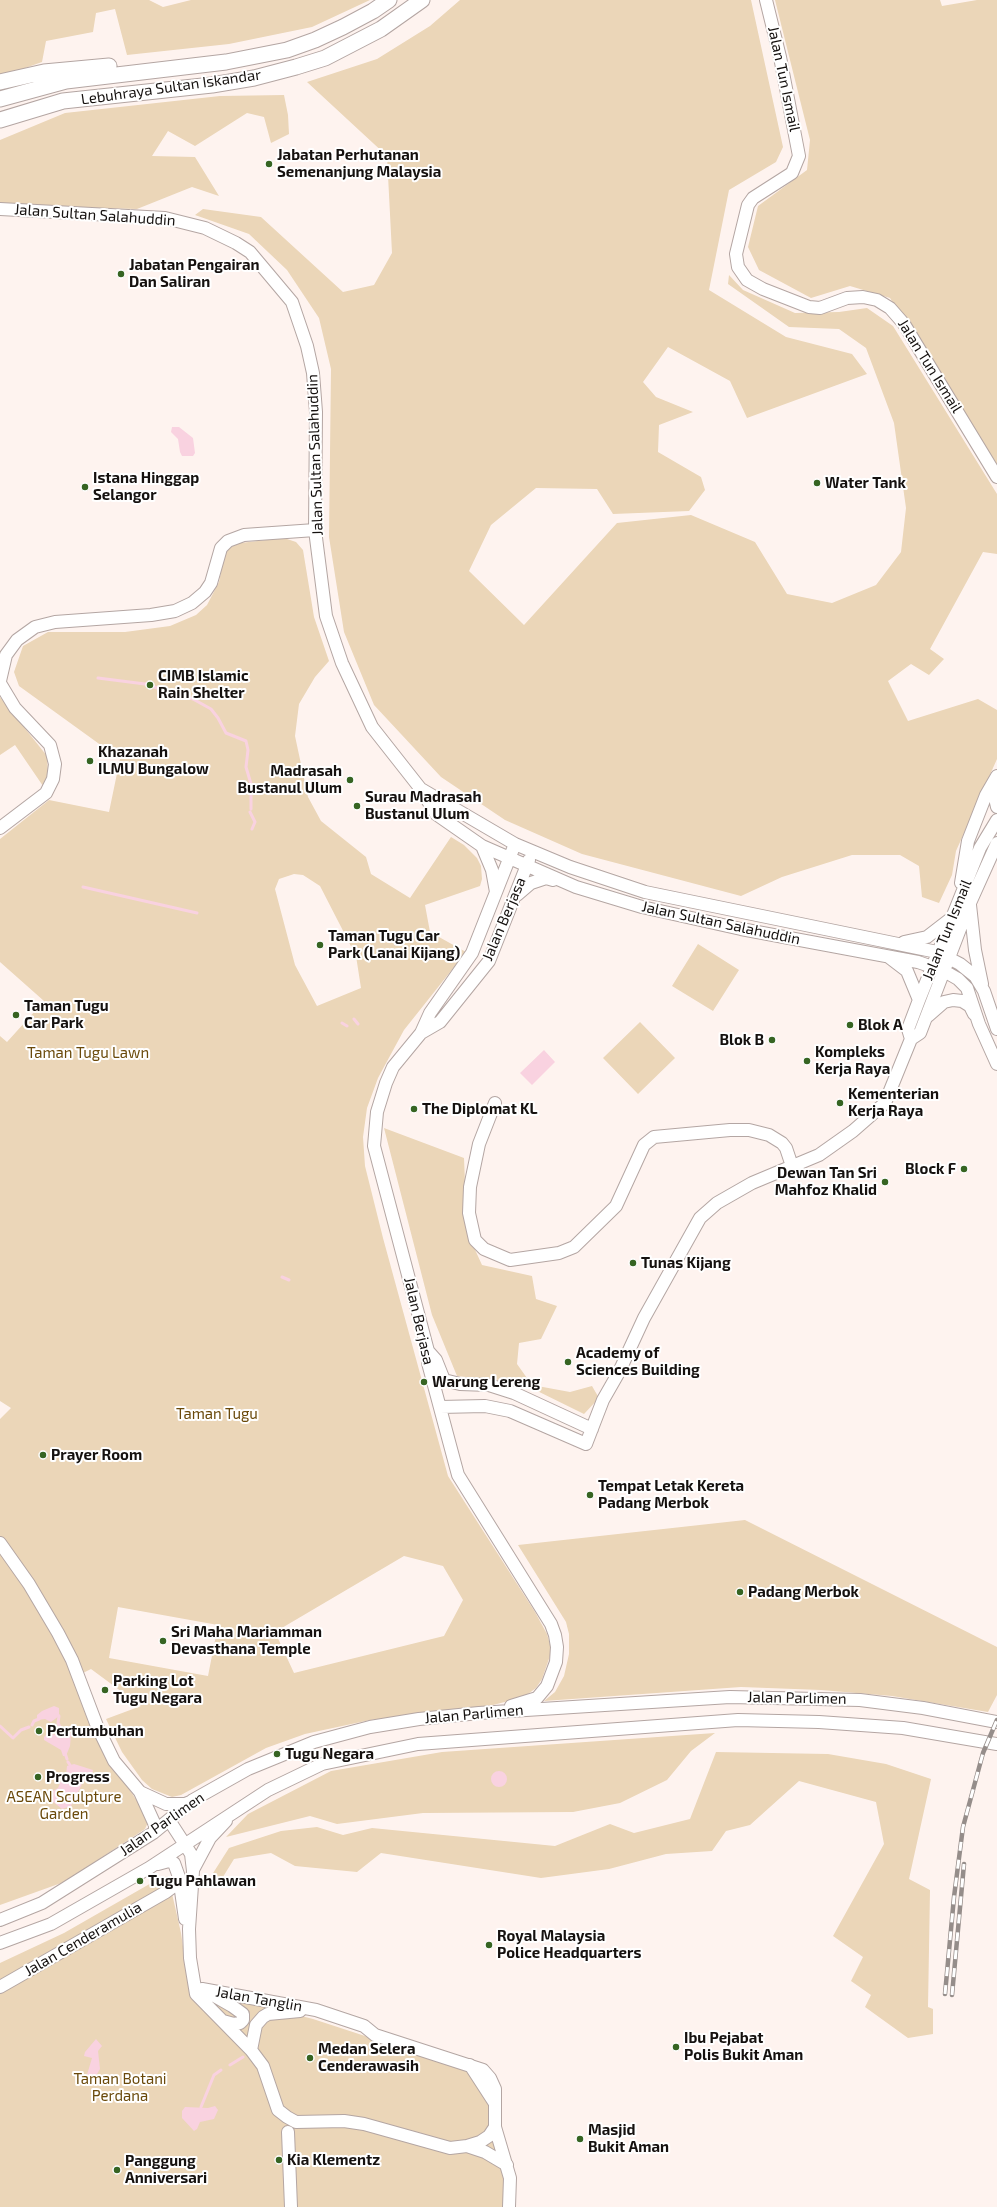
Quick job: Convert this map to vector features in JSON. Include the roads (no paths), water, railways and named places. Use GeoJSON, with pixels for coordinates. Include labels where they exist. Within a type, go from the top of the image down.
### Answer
{"type":"FeatureCollection","features":[{"type":"Feature","properties":{"kind":"main road","name":"Lebuhraya Sultan Iskandar"},"geometry":{"type":"LineString","coordinates":[[0,99],[66,81],[252,58],[315,40],[373,11],[389,0]]}},
{"type":"Feature","properties":{"kind":"main road","name":"Lebuhraya Sultan Iskandar"},"geometry":{"type":"LineString","coordinates":[[0,120],[63,101],[212,85],[254,78],[296,67],[324,58],[381,29],[422,0]]}},
{"type":"Feature","properties":{"kind":"main road"},"geometry":{"type":"LineString","coordinates":[[0,82],[44,72],[75,69],[252,58]]}},
{"type":"Feature","properties":{"kind":"street","name":"Jalan Tun Ismail"},"geometry":{"type":"LineString","coordinates":[[766,0],[780,57],[799,156],[792,173],[753,198],[748,204],[736,254],[738,267],[747,280],[763,289],[809,307],[820,308],[847,298],[863,297],[877,300],[890,308],[904,324],[997,477]]}},
{"type":"Feature","properties":{"kind":"street","name":"Jalan Sultan Salahuddin"},"geometry":{"type":"LineString","coordinates":[[0,209],[165,218],[205,228],[222,235],[250,252],[292,302],[309,353],[313,373],[316,412],[316,530],[326,616],[342,663],[372,726],[420,788],[436,814],[482,846],[509,859],[562,882],[642,907],[741,929],[884,954],[932,966],[944,971],[958,979],[968,988],[979,1024],[997,1064]]}},
{"type":"Feature","properties":{"kind":"street"},"geometry":{"type":"LineString","coordinates":[[0,828],[46,793],[54,779],[55,764],[50,746],[16,708],[0,682],[6,654],[17,640],[36,627],[55,622],[151,615],[175,611],[192,603],[211,583],[221,548],[228,540],[244,535],[316,530]]}},
{"type":"Feature","properties":{"kind":"street"},"geometry":{"type":"LineString","coordinates":[[959,896],[968,841],[984,802],[997,776]]}},
{"type":"Feature","properties":{"kind":"street"},"geometry":{"type":"LineString","coordinates":[[997,786],[995,798],[997,807]]}},
{"type":"Feature","properties":{"kind":"street","name":"Jalan Sultan Salahuddin"},"geometry":{"type":"LineString","coordinates":[[420,788],[515,844],[532,852],[645,892],[895,942],[937,952],[968,969],[975,976],[984,991],[997,1029]]}},
{"type":"Feature","properties":{"kind":"street","name":"Jalan Tun Ismail"},"geometry":{"type":"LineString","coordinates":[[911,1039],[908,1029],[959,896],[980,848],[996,823],[985,811],[984,802]]}},
{"type":"Feature","properties":{"kind":"street","name":"Jalan Tun Ismail"},"geometry":{"type":"LineString","coordinates":[[439,1403],[485,1406],[510,1411],[586,1444],[603,1400],[620,1372],[644,1318],[700,1218],[717,1203],[752,1183],[819,1155],[853,1131],[885,1103],[911,1039],[920,1033],[970,903],[997,843]]}},
{"type":"Feature","properties":{"kind":"street","name":"Jalan Berjasa"},"geometry":{"type":"LineString","coordinates":[[479,1713],[519,1704],[537,1698],[553,1676],[557,1647],[551,1624],[458,1475],[428,1363],[428,1351],[374,1146],[377,1112],[386,1083],[401,1056],[421,1033],[430,1013],[472,953],[515,844]]}},
{"type":"Feature","properties":{"kind":"street"},"geometry":{"type":"LineString","coordinates":[[482,846],[492,870],[496,892]]}},
{"type":"Feature","properties":{"kind":"street","name":"Jalan Berjasa"},"geometry":{"type":"LineString","coordinates":[[421,1033],[440,1022],[489,961],[532,852]]}},
{"type":"Feature","properties":{"kind":"street"},"geometry":{"type":"LineString","coordinates":[[515,897],[531,883],[546,878],[562,882]]}},
{"type":"Feature","properties":{"kind":"street"},"geometry":{"type":"LineString","coordinates":[[970,903],[975,950],[984,991]]}},
{"type":"Feature","properties":{"kind":"street"},"geometry":{"type":"LineString","coordinates":[[895,942],[917,941],[927,937],[951,919]]}},
{"type":"Feature","properties":{"kind":"street"},"geometry":{"type":"LineString","coordinates":[[884,954],[907,971],[919,1000]]}},
{"type":"Feature","properties":{"kind":"street"},"geometry":{"type":"LineString","coordinates":[[924,1021],[937,1007],[944,1002],[953,1000],[962,1001],[970,1006],[979,1024]]}},
{"type":"Feature","properties":{"kind":"street"},"geometry":{"type":"LineString","coordinates":[[495,1103],[479,1144],[470,1187],[469,1214],[475,1240],[484,1249],[510,1260],[559,1253],[574,1247],[616,1206],[644,1145],[654,1137],[730,1130],[749,1130],[769,1135],[782,1143],[786,1148],[792,1166]]}},
{"type":"Feature","properties":{"kind":"street"},"geometry":{"type":"LineString","coordinates":[[428,1351],[436,1360],[444,1380],[460,1384],[489,1385],[514,1393],[592,1429]]}},
{"type":"Feature","properties":{"kind":"street"},"geometry":{"type":"LineString","coordinates":[[439,1403],[443,1392],[451,1386],[460,1384]]}},
{"type":"Feature","properties":{"kind":"street"},"geometry":{"type":"LineString","coordinates":[[564,1435],[592,1429]]}},
{"type":"Feature","properties":{"kind":"street"},"geometry":{"type":"LineString","coordinates":[[0,1543],[29,1584],[58,1633],[72,1660],[97,1726],[114,1761],[140,1792],[155,1825],[155,1831]]}},
{"type":"Feature","properties":{"kind":"street","name":"Jalan Parlimen"},"geometry":{"type":"LineString","coordinates":[[0,1920],[42,1903],[155,1831],[193,1800],[248,1769],[314,1742],[419,1718],[730,1697],[860,1700],[923,1708],[997,1722]]}},
{"type":"Feature","properties":{"kind":"street","name":"Jalan Parlimen"},"geometry":{"type":"LineString","coordinates":[[0,1943],[51,1924],[149,1868],[238,1808],[268,1790],[322,1764],[418,1744],[738,1720],[819,1722],[903,1728],[997,1744]]}},
{"type":"Feature","properties":{"kind":"street"},"geometry":{"type":"LineString","coordinates":[[140,1792],[166,1804],[185,1804],[193,1800]]}},
{"type":"Feature","properties":{"kind":"street"},"geometry":{"type":"LineString","coordinates":[[193,1871],[196,1862],[210,1838],[238,1808]]}},
{"type":"Feature","properties":{"kind":"street"},"geometry":{"type":"LineString","coordinates":[[169,1820],[191,1854],[193,1871],[189,1929],[190,1958],[198,1987],[196,1994],[251,2050],[266,2072],[278,2110],[287,2118],[296,2122],[307,2123],[344,2121],[364,2124],[450,2148],[467,2146],[484,2140],[495,2127]]}},
{"type":"Feature","properties":{"kind":"street"},"geometry":{"type":"LineString","coordinates":[[149,1868],[169,1862],[174,1863],[179,1877],[185,1923],[189,1929]]}},
{"type":"Feature","properties":{"kind":"street","name":"Jalan Cenderamulia"},"geometry":{"type":"LineString","coordinates":[[0,1987],[166,1892],[174,1886],[179,1877]]}},
{"type":"Feature","properties":{"kind":"street"},"geometry":{"type":"LineString","coordinates":[[166,1892],[176,1896],[183,1902]]}},
{"type":"Feature","properties":{"kind":"street"},"geometry":{"type":"LineString","coordinates":[[198,1987],[232,2006],[243,2014],[243,2020],[240,2023],[234,2024],[223,2021]]}},
{"type":"Feature","properties":{"kind":"street","name":"Jalan Tanglin"},"geometry":{"type":"LineString","coordinates":[[198,1987],[316,2010],[364,2026],[375,2035],[470,2064],[483,2070],[490,2078],[495,2089],[495,2127],[507,2165],[511,2189],[509,2207]]}},
{"type":"Feature","properties":{"kind":"street","name":"Jalan Tanglin"},"geometry":{"type":"LineString","coordinates":[[251,2050],[256,2025],[263,2017],[268,2014],[316,2010]]}},
{"type":"Feature","properties":{"kind":"street"},"geometry":{"type":"LineString","coordinates":[[288,2132],[291,2207]]}},
{"type":"Feature","properties":{"kind":"street"},"geometry":{"type":"LineString","coordinates":[[467,2146],[485,2152],[507,2165]]}},
{"type":"Feature","properties":{"kind":"waterway"},"geometry":{"type":"LineString","coordinates":[[98,678],[145,684],[151,682],[154,687],[193,699],[211,709],[226,733],[246,741],[248,750],[246,767],[251,784],[251,809]]}},
{"type":"Feature","properties":{"kind":"waterway"},"geometry":{"type":"LineString","coordinates":[[250,812],[255,822],[252,829]]}},
{"type":"Feature","properties":{"kind":"waterway"},"geometry":{"type":"LineString","coordinates":[[83,887],[197,913]]}},
{"type":"Feature","properties":{"kind":"waterway"},"geometry":{"type":"LineString","coordinates":[[354,1019],[358,1024]]}},
{"type":"Feature","properties":{"kind":"waterway"},"geometry":{"type":"LineString","coordinates":[[342,1023],[347,1026]]}},
{"type":"Feature","properties":{"kind":"waterway"},"geometry":{"type":"LineString","coordinates":[[282,1277],[289,1280]]}},
{"type":"Feature","properties":{"kind":"waterway"},"geometry":{"type":"LineString","coordinates":[[57,1714],[59,1716],[58,1723],[61,1729],[62,1738]]}},
{"type":"Feature","properties":{"kind":"waterway"},"geometry":{"type":"LineString","coordinates":[[32,1725],[34,1721],[39,1719]]}},
{"type":"Feature","properties":{"kind":"waterway"},"geometry":{"type":"LineString","coordinates":[[0,1726],[13,1738],[21,1730],[29,1727]]}},
{"type":"Feature","properties":{"kind":"waterway"},"geometry":{"type":"LineString","coordinates":[[65,1753],[67,1759]]}},
{"type":"Feature","properties":{"kind":"waterway"},"geometry":{"type":"LineString","coordinates":[[230,2065],[243,2057]]}},
{"type":"Feature","properties":{"kind":"waterway"},"geometry":{"type":"LineString","coordinates":[[201,2107],[214,2075],[221,2070]]}},
{"type":"Feature","properties":{"kind":"railway"},"geometry":{"type":"LineString","coordinates":[[945,1994],[954,1897],[963,1827],[983,1753],[997,1720]]}},
{"type":"Feature","properties":{"kind":"railway"},"geometry":{"type":"LineString","coordinates":[[952,1995],[964,1864]]}},
{"type":"Feature","properties":{"kind":"place","name":"Jabatan Perhutanan Semenanjung Malaysia"},"geometry":{"type":"Point","coordinates":[269,164]}},
{"type":"Feature","properties":{"kind":"place","name":"Jabatan Pengairan Dan Saliran"},"geometry":{"type":"Point","coordinates":[121,274]}},
{"type":"Feature","properties":{"kind":"place","name":"Water Tank"},"geometry":{"type":"Point","coordinates":[817,483]}},
{"type":"Feature","properties":{"kind":"place","name":"Istana Hinggap Selangor"},"geometry":{"type":"Point","coordinates":[85,487]}},
{"type":"Feature","properties":{"kind":"place","name":"CIMB Islamic Rain Shelter"},"geometry":{"type":"Point","coordinates":[150,685]}},
{"type":"Feature","properties":{"kind":"place","name":"Khazanah ILMU Bungalow"},"geometry":{"type":"Point","coordinates":[90,761]}},
{"type":"Feature","properties":{"kind":"place","name":"Madrasah Bustanul Ulum"},"geometry":{"type":"Point","coordinates":[350,780]}},
{"type":"Feature","properties":{"kind":"place","name":"Surau Madrasah Bustanul Ulum"},"geometry":{"type":"Point","coordinates":[357,806]}},
{"type":"Feature","properties":{"kind":"place","name":"Taman Tugu Car Park (Lanai Kijang)"},"geometry":{"type":"Point","coordinates":[320,945]}},
{"type":"Feature","properties":{"kind":"place","name":"Taman Tugu Car Park"},"geometry":{"type":"Point","coordinates":[16,1015]}},
{"type":"Feature","properties":{"kind":"place","name":"Blok A"},"geometry":{"type":"Point","coordinates":[850,1025]}},
{"type":"Feature","properties":{"kind":"place","name":"Blok B"},"geometry":{"type":"Point","coordinates":[772,1040]}},
{"type":"Feature","properties":{"kind":"place","name":"Kompleks Kerja Raya"},"geometry":{"type":"Point","coordinates":[807,1061]}},
{"type":"Feature","properties":{"kind":"place","name":"Kementerian Kerja Raya"},"geometry":{"type":"Point","coordinates":[840,1103]}},
{"type":"Feature","properties":{"kind":"place","name":"The Diplomat KL"},"geometry":{"type":"Point","coordinates":[414,1109]}},
{"type":"Feature","properties":{"kind":"place","name":"Block F"},"geometry":{"type":"Point","coordinates":[964,1169]}},
{"type":"Feature","properties":{"kind":"place","name":"Dewan Tan Sri Mahfoz Khalid"},"geometry":{"type":"Point","coordinates":[885,1182]}},
{"type":"Feature","properties":{"kind":"place","name":"Tunas Kijang"},"geometry":{"type":"Point","coordinates":[633,1263]}},
{"type":"Feature","properties":{"kind":"place","name":"Academy of Sciences Building"},"geometry":{"type":"Point","coordinates":[568,1362]}},
{"type":"Feature","properties":{"kind":"place","name":"Warung Lereng"},"geometry":{"type":"Point","coordinates":[424,1382]}},
{"type":"Feature","properties":{"kind":"place","name":"Prayer Room"},"geometry":{"type":"Point","coordinates":[43,1455]}},
{"type":"Feature","properties":{"kind":"place","name":"Tempat Letak Kereta Padang Merbok"},"geometry":{"type":"Point","coordinates":[590,1495]}},
{"type":"Feature","properties":{"kind":"place","name":"Padang Merbok"},"geometry":{"type":"Point","coordinates":[740,1592]}},
{"type":"Feature","properties":{"kind":"place","name":"Sri Maha Mariamman Devasthana Temple"},"geometry":{"type":"Point","coordinates":[163,1641]}},
{"type":"Feature","properties":{"kind":"place","name":"Parking Lot Tugu Negara"},"geometry":{"type":"Point","coordinates":[105,1690]}},
{"type":"Feature","properties":{"kind":"place","name":"Pertumbuhan"},"geometry":{"type":"Point","coordinates":[39,1731]}},
{"type":"Feature","properties":{"kind":"place","name":"Tugu Negara"},"geometry":{"type":"Point","coordinates":[277,1754]}},
{"type":"Feature","properties":{"kind":"place","name":"Progress"},"geometry":{"type":"Point","coordinates":[38,1777]}},
{"type":"Feature","properties":{"kind":"place","name":"Tugu Pahlawan"},"geometry":{"type":"Point","coordinates":[140,1881]}},
{"type":"Feature","properties":{"kind":"place","name":"Royal Malaysia Police Headquarters"},"geometry":{"type":"Point","coordinates":[489,1945]}},
{"type":"Feature","properties":{"kind":"place","name":"Ibu Pejabat Polis Bukit Aman"},"geometry":{"type":"Point","coordinates":[676,2047]}},
{"type":"Feature","properties":{"kind":"place","name":"Medan Selera Cenderawasih"},"geometry":{"type":"Point","coordinates":[310,2058]}},
{"type":"Feature","properties":{"kind":"place","name":"Masjid Bukit Aman"},"geometry":{"type":"Point","coordinates":[580,2139]}},
{"type":"Feature","properties":{"kind":"place","name":"Kia Klementz"},"geometry":{"type":"Point","coordinates":[279,2160]}},
{"type":"Feature","properties":{"kind":"place","name":"Panggung Anniversari"},"geometry":{"type":"Point","coordinates":[117,2170]}},
{"type":"Feature","properties":{"kind":"park label","name":"Taman Tugu Lawn"},"geometry":{"type":"Point","coordinates":[88,1053]}},
{"type":"Feature","properties":{"kind":"park label","name":"Taman Tugu"},"geometry":{"type":"Point","coordinates":[217,1414]}},
{"type":"Feature","properties":{"kind":"park label","name":"ASEAN Sculpture Garden"},"geometry":{"type":"Point","coordinates":[64,1806]}},
{"type":"Feature","properties":{"kind":"park label","name":"Taman Botani Perdana"},"geometry":{"type":"Point","coordinates":[120,2088]}}]}
